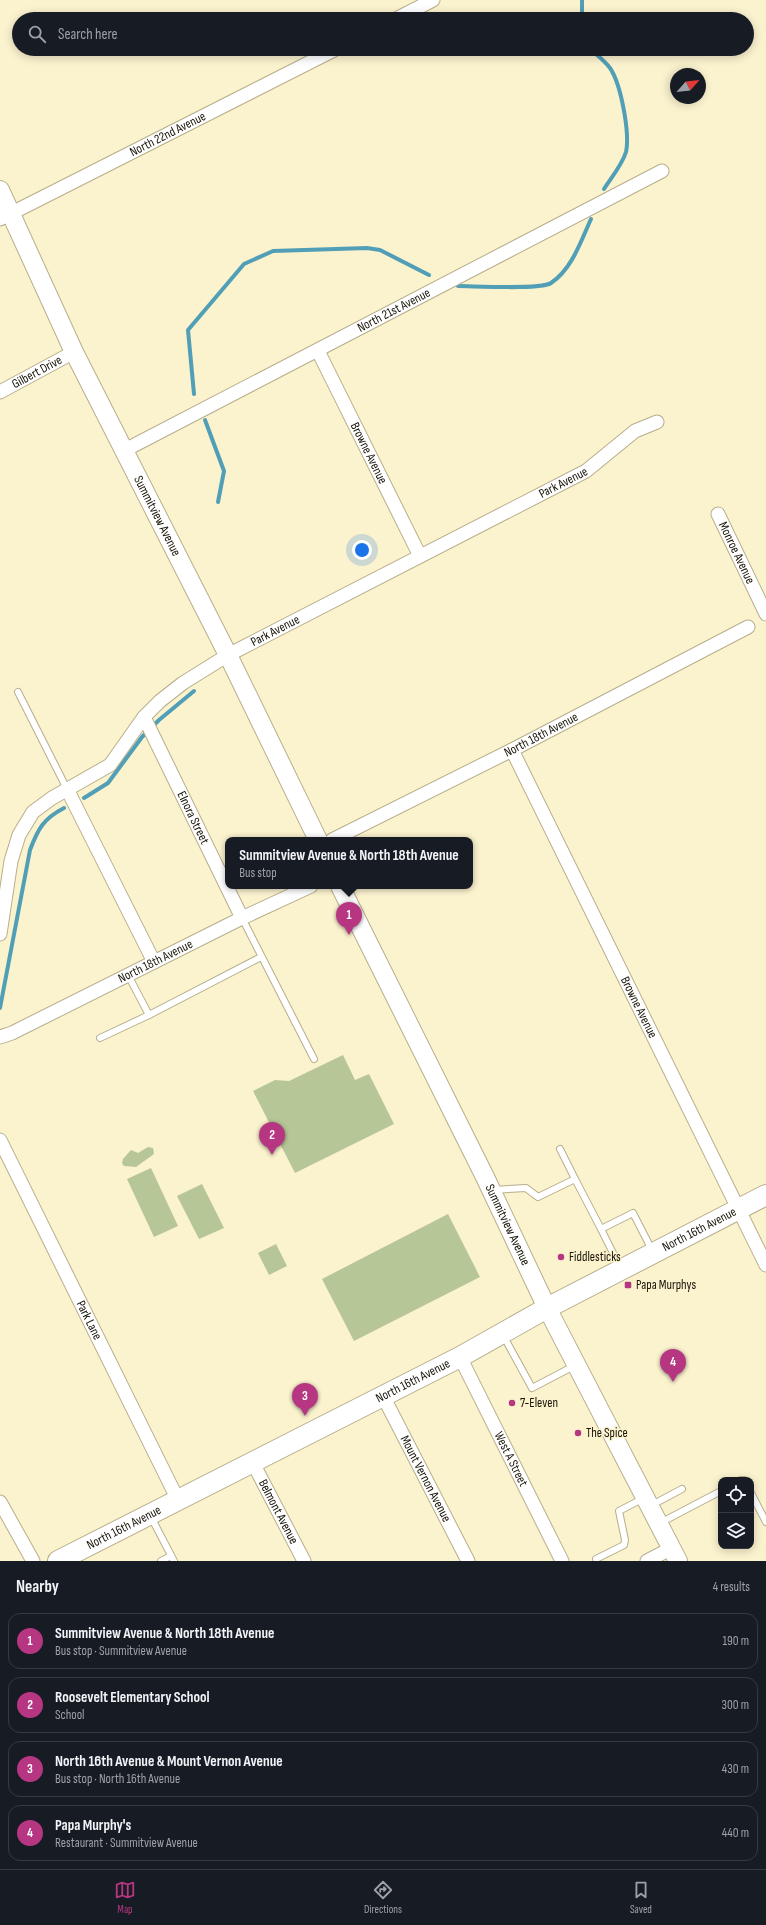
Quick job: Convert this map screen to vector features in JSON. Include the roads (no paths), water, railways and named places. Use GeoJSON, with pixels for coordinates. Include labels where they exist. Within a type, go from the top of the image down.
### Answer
{"type":"FeatureCollection","features":[{"type":"Feature","properties":{"kind":"main road","name":"Summitview Avenue"},"geometry":{"type":"LineString","coordinates":[[0,190],[6,216],[228,655],[317,837]]}},
{"type":"Feature","properties":{"kind":"main road","name":"Summitview Avenue"},"geometry":{"type":"LineString","coordinates":[[341,889],[491,1190],[547,1308],[675,1555]]}},
{"type":"Feature","properties":{"kind":"main road","name":"North 16th Avenue"},"geometry":{"type":"LineString","coordinates":[[58,1561],[149,1513],[253,1463],[460,1357],[547,1308],[766,1195]]}},
{"type":"Feature","properties":{"kind":"street"},"geometry":{"type":"LineString","coordinates":[[410,12],[433,0]]}},
{"type":"Feature","properties":{"kind":"street","name":"North 22nd Avenue"},"geometry":{"type":"LineString","coordinates":[[6,216],[322,56]]}},
{"type":"Feature","properties":{"kind":"street","name":"North 21st Avenue"},"geometry":{"type":"LineString","coordinates":[[125,450],[662,171]]}},
{"type":"Feature","properties":{"kind":"street","name":"Browne Avenue"},"geometry":{"type":"LineString","coordinates":[[318,351],[420,556]]}},
{"type":"Feature","properties":{"kind":"street","name":"Gilbert Drive"},"geometry":{"type":"LineString","coordinates":[[0,392],[74,352]]}},
{"type":"Feature","properties":{"kind":"street","name":"Park Avenue"},"geometry":{"type":"LineString","coordinates":[[0,934],[11,861],[19,835],[33,812],[67,789],[110,765],[148,725],[160,701],[183,682],[228,655],[586,471],[635,431],[657,422]]}},
{"type":"Feature","properties":{"kind":"street","name":"Monroe Avenue"},"geometry":{"type":"LineString","coordinates":[[718,514],[766,614]]}},
{"type":"Feature","properties":{"kind":"street","name":"North 18th Avenue"},"geometry":{"type":"LineString","coordinates":[[338,837],[512,750],[748,627]]}},
{"type":"Feature","properties":{"kind":"street","name":"Elnora Street"},"geometry":{"type":"LineString","coordinates":[[148,725],[225,883]]}},
{"type":"Feature","properties":{"kind":"street","name":"Browne Avenue"},"geometry":{"type":"LineString","coordinates":[[512,750],[766,1265]]}},
{"type":"Feature","properties":{"kind":"street"},"geometry":{"type":"LineString","coordinates":[[67,789],[154,962]]}},
{"type":"Feature","properties":{"kind":"street","name":"Elnora Street"},"geometry":{"type":"LineString","coordinates":[[228,889],[242,918]]}},
{"type":"Feature","properties":{"kind":"street","name":"North 18th Avenue"},"geometry":{"type":"LineString","coordinates":[[0,1037],[242,918],[305,889]]}},
{"type":"Feature","properties":{"kind":"street","name":"Park Lane"},"geometry":{"type":"LineString","coordinates":[[0,1140],[178,1500]]}},
{"type":"Feature","properties":{"kind":"street","name":"West A Street"},"geometry":{"type":"LineString","coordinates":[[460,1357],[562,1561]]}},
{"type":"Feature","properties":{"kind":"street","name":"Mount Vernon Avenue"},"geometry":{"type":"LineString","coordinates":[[383,1396],[468,1561]]}},
{"type":"Feature","properties":{"kind":"street","name":"Belmont Avenue"},"geometry":{"type":"LineString","coordinates":[[253,1463],[304,1561]]}},
{"type":"Feature","properties":{"kind":"street"},"geometry":{"type":"LineString","coordinates":[[0,1502],[33,1561]]}},
{"type":"Feature","properties":{"kind":"street"},"geometry":{"type":"LineString","coordinates":[[647,1561],[675,1555]]}},
{"type":"Feature","properties":{"kind":"lane"},"geometry":{"type":"LineString","coordinates":[[18,692],[67,789]]}},
{"type":"Feature","properties":{"kind":"lane"},"geometry":{"type":"LineString","coordinates":[[242,918],[314,1059]]}},
{"type":"Feature","properties":{"kind":"lane"},"geometry":{"type":"LineString","coordinates":[[100,1038],[149,1015],[261,957]]}},
{"type":"Feature","properties":{"kind":"lane"},"geometry":{"type":"LineString","coordinates":[[128,975],[149,1015]]}},
{"type":"Feature","properties":{"kind":"lane"},"geometry":{"type":"LineString","coordinates":[[560,1149],[621,1269]]}},
{"type":"Feature","properties":{"kind":"lane"},"geometry":{"type":"LineString","coordinates":[[491,1190],[526,1188],[538,1198],[575,1179]]}},
{"type":"Feature","properties":{"kind":"lane"},"geometry":{"type":"LineString","coordinates":[[600,1229],[633,1213],[653,1252]]}},
{"type":"Feature","properties":{"kind":"lane"},"geometry":{"type":"LineString","coordinates":[[502,1333],[532,1388],[577,1365]]}},
{"type":"Feature","properties":{"kind":"lane"},"geometry":{"type":"LineString","coordinates":[[596,1559],[624,1545],[625,1540],[619,1511],[682,1489]]}},
{"type":"Feature","properties":{"kind":"lane"},"geometry":{"type":"LineString","coordinates":[[659,1524],[718,1493]]}},
{"type":"Feature","properties":{"kind":"lane"},"geometry":{"type":"LineString","coordinates":[[754,1499],[766,1522]]}},
{"type":"Feature","properties":{"kind":"lane"},"geometry":{"type":"LineString","coordinates":[[149,1513],[172,1558],[161,1561]]}},
{"type":"Feature","properties":{"kind":"waterway"},"geometry":{"type":"LineString","coordinates":[[582,0],[582,12]]}},
{"type":"Feature","properties":{"kind":"waterway"},"geometry":{"type":"LineString","coordinates":[[598,56],[610,68],[618,85],[624,109],[627,133],[627,144],[624,157],[604,189]]}},
{"type":"Feature","properties":{"kind":"waterway"},"geometry":{"type":"LineString","coordinates":[[458,286],[521,287],[551,283],[565,270],[575,254],[591,219]]}},
{"type":"Feature","properties":{"kind":"waterway"},"geometry":{"type":"LineString","coordinates":[[194,394],[188,330],[244,264],[273,251],[367,248],[380,250],[429,275]]}},
{"type":"Feature","properties":{"kind":"waterway"},"geometry":{"type":"LineString","coordinates":[[205,420],[224,471],[218,502]]}},
{"type":"Feature","properties":{"kind":"waterway"},"geometry":{"type":"LineString","coordinates":[[84,798],[108,783],[142,737],[159,720],[194,691]]}},
{"type":"Feature","properties":{"kind":"waterway"},"geometry":{"type":"LineString","coordinates":[[0,1008],[30,850],[42,825],[51,816],[64,808]]}},
{"type":"Feature","properties":{"kind":"place","name":"Summitview Avenue & North 18th Avenue"},"geometry":{"type":"Point","coordinates":[349,935]}},
{"type":"Feature","properties":{"kind":"place","name":"Roosevelt Elementary School"},"geometry":{"type":"Point","coordinates":[272,1155]}},
{"type":"Feature","properties":{"kind":"place","name":"Fiddlesticks"},"geometry":{"type":"Point","coordinates":[561,1257]}},
{"type":"Feature","properties":{"kind":"place","name":"Papa Murphys"},"geometry":{"type":"Point","coordinates":[628,1285]}},
{"type":"Feature","properties":{"kind":"place","name":"Papa Murphy's"},"geometry":{"type":"Point","coordinates":[673,1382]}},
{"type":"Feature","properties":{"kind":"place","name":"7-Eleven"},"geometry":{"type":"Point","coordinates":[512,1403]}},
{"type":"Feature","properties":{"kind":"place","name":"North 16th Avenue & Mount Vernon Avenue"},"geometry":{"type":"Point","coordinates":[305,1416]}},
{"type":"Feature","properties":{"kind":"place","name":"The Spice"},"geometry":{"type":"Point","coordinates":[578,1433]}}]}
